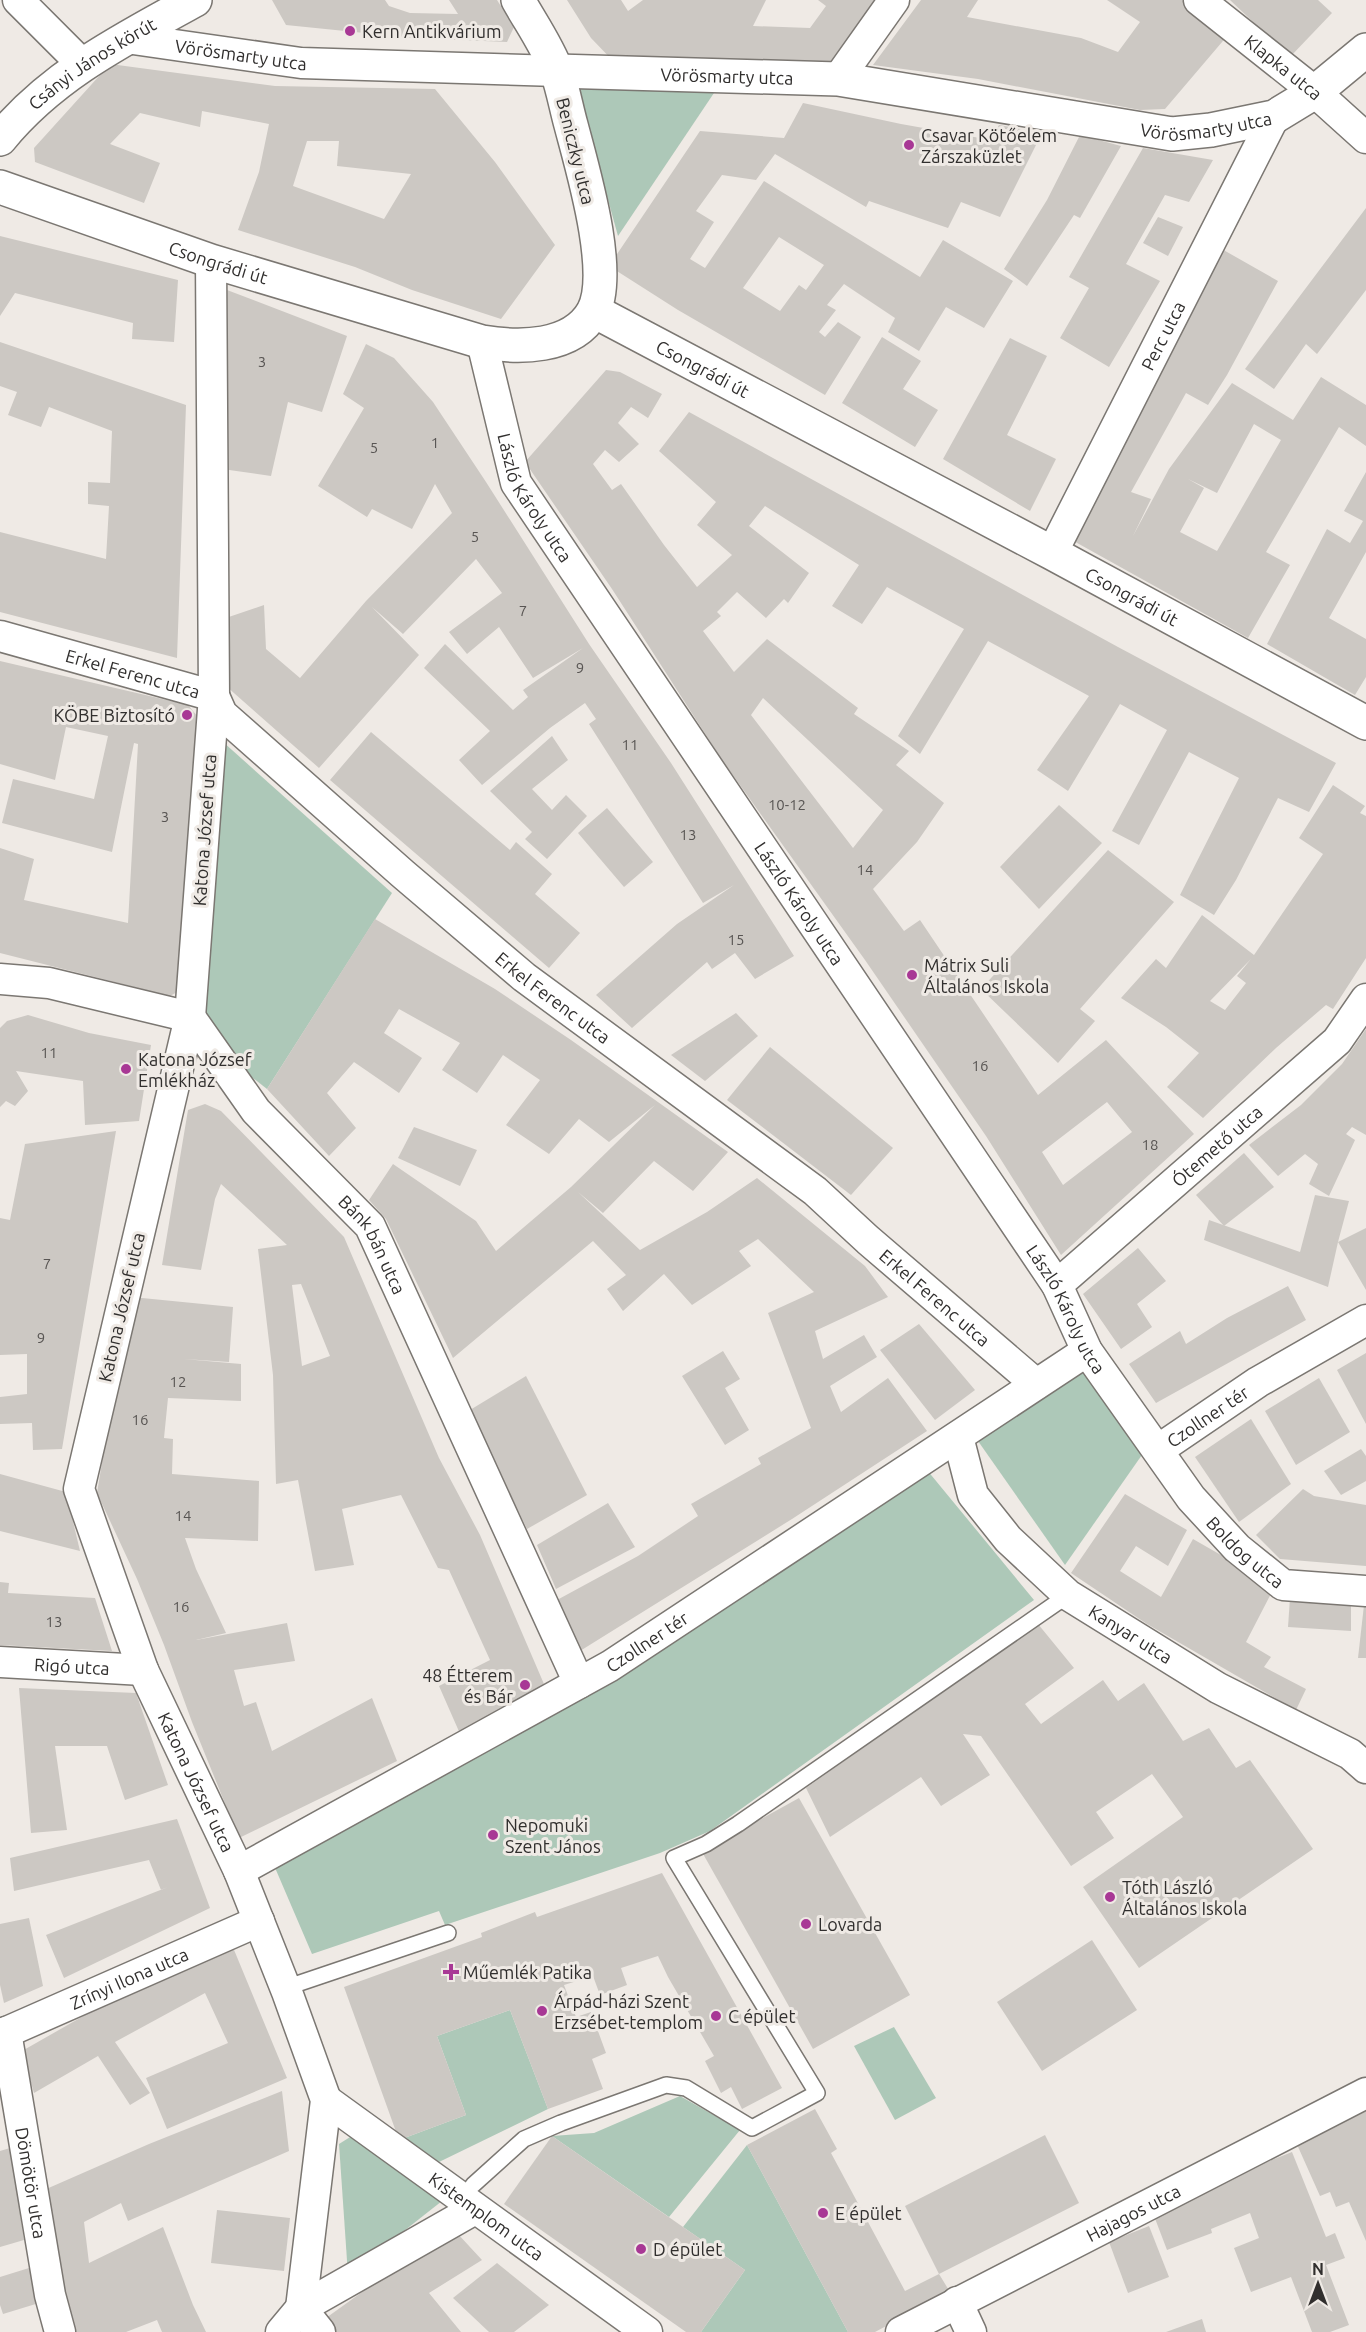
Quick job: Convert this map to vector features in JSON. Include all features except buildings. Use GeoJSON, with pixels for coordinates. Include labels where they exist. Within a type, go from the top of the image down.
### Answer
{"type":"FeatureCollection","features":[{"type":"Feature","properties":{"kind":"street"},"geometry":{"type":"LineString","coordinates":[[18,0],[82,64]]}},
{"type":"Feature","properties":{"kind":"street","name":"Csányi János körút"},"geometry":{"type":"LineString","coordinates":[[0,139],[28,108],[82,64],[195,0]]}},
{"type":"Feature","properties":{"kind":"street","name":"Beniczky utca"},"geometry":{"type":"LineString","coordinates":[[518,0],[557,71],[587,188],[599,258],[600,286],[594,311]]}},
{"type":"Feature","properties":{"kind":"street"},"geometry":{"type":"LineString","coordinates":[[838,78],[894,0]]}},
{"type":"Feature","properties":{"kind":"street","name":"Klapka utca"},"geometry":{"type":"LineString","coordinates":[[1199,0],[1315,92],[1366,138]]}},
{"type":"Feature","properties":{"kind":"street","name":"Vörösmarty utca"},"geometry":{"type":"LineString","coordinates":[[126,38],[301,63],[838,78],[1172,134],[1211,130],[1274,117],[1315,92],[1366,50]]}},
{"type":"Feature","properties":{"kind":"street","name":"Perc utca"},"geometry":{"type":"LineString","coordinates":[[1052,553],[1274,117]]}},
{"type":"Feature","properties":{"kind":"street","name":"Csongrádi út"},"geometry":{"type":"LineString","coordinates":[[0,187],[211,261],[482,342],[504,346],[544,343],[561,338],[575,330],[594,311],[1052,553],[1366,723]]}},
{"type":"Feature","properties":{"kind":"street","name":"Katona József utca"},"geometry":{"type":"LineString","coordinates":[[211,261],[214,696],[189,1017],[79,1490],[143,1670],[239,1871],[326,2100],[301,2308]]}},
{"type":"Feature","properties":{"kind":"street","name":"László Károly utca"},"geometry":{"type":"LineString","coordinates":[[482,342],[516,483],[1057,1285],[1086,1352],[1158,1450]]}},
{"type":"Feature","properties":{"kind":"street","name":"Erkel Ferenc utca"},"geometry":{"type":"LineString","coordinates":[[0,636],[214,696],[222,714],[403,874],[525,977],[815,1191],[868,1240],[1036,1384]]}},
{"type":"Feature","properties":{"kind":"street"},"geometry":{"type":"LineString","coordinates":[[0,979],[49,983],[189,1017]]}},
{"type":"Feature","properties":{"kind":"street","name":"Ótemető utca"},"geometry":{"type":"LineString","coordinates":[[1057,1285],[1337,1041],[1366,999]]}},
{"type":"Feature","properties":{"kind":"street","name":"Bánk bán utca"},"geometry":{"type":"LineString","coordinates":[[189,1017],[256,1111],[370,1226],[579,1683]]}},
{"type":"Feature","properties":{"kind":"street","name":"Czollner tér"},"geometry":{"type":"LineString","coordinates":[[1158,1450],[1258,1382],[1366,1320]]}},
{"type":"Feature","properties":{"kind":"street"},"geometry":{"type":"LineString","coordinates":[[1036,1384],[1086,1352]]}},
{"type":"Feature","properties":{"kind":"street","name":"Czollner tér"},"geometry":{"type":"LineString","coordinates":[[239,1871],[610,1666],[1036,1384]]}},
{"type":"Feature","properties":{"kind":"street","name":"Kanyar utca"},"geometry":{"type":"LineString","coordinates":[[958,1437],[973,1495],[1008,1539],[1068,1595],[1218,1688],[1350,1754],[1366,1768]]}},
{"type":"Feature","properties":{"kind":"street","name":"Boldog utca"},"geometry":{"type":"LineString","coordinates":[[1158,1450],[1191,1498],[1237,1548],[1283,1585],[1366,1591]]}},
{"type":"Feature","properties":{"kind":"street","name":"Rigó utca"},"geometry":{"type":"LineString","coordinates":[[0,1662],[143,1670]]}},
{"type":"Feature","properties":{"kind":"street","name":"Zrínyi Ilona utca"},"geometry":{"type":"LineString","coordinates":[[3,2034],[259,1921]]}},
{"type":"Feature","properties":{"kind":"street","name":"Dömötör utca"},"geometry":{"type":"LineString","coordinates":[[3,2034],[50,2295],[60,2332]]}},
{"type":"Feature","properties":{"kind":"street","name":"Hajagos utca"},"geometry":{"type":"LineString","coordinates":[[901,2332],[1366,2093]]}},
{"type":"Feature","properties":{"kind":"street","name":"Kistemplom utca"},"geometry":{"type":"LineString","coordinates":[[326,2100],[474,2197],[647,2332]]}},
{"type":"Feature","properties":{"kind":"street"},"geometry":{"type":"LineString","coordinates":[[281,2332],[301,2308],[474,2197]]}},
{"type":"Feature","properties":{"kind":"street"},"geometry":{"type":"LineString","coordinates":[[957,2302],[970,2332]]}},
{"type":"Feature","properties":{"kind":"street"},"geometry":{"type":"LineString","coordinates":[[301,2308],[320,2332]]}},
{"type":"Feature","properties":{"kind":"lane"},"geometry":{"type":"LineString","coordinates":[[474,2197],[524,2139],[561,2122],[666,2085],[686,2088],[752,2128],[817,2092],[674,1858],[706,1844],[738,1824],[1068,1595]]}},
{"type":"Feature","properties":{"kind":"lane"},"geometry":{"type":"LineString","coordinates":[[285,1988],[448,1933]]}},
{"type":"Feature","properties":{"kind":"green space"},"geometry":{"type":"Polygon","coordinates":[[[577,87],[718,87],[618,236],[577,87]]]}},
{"type":"Feature","properties":{"kind":"green space"},"geometry":{"type":"Polygon","coordinates":[[[213,733],[392,893],[267,1089],[179,1020],[213,733]]]}},
{"type":"Feature","properties":{"kind":"green space"},"geometry":{"type":"Polygon","coordinates":[[[1083,1372],[1144,1452],[1065,1565],[978,1441],[1083,1372]]]}},
{"type":"Feature","properties":{"kind":"green space"},"geometry":{"type":"Polygon","coordinates":[[[927,1470],[1034,1600],[710,1831],[660,1853],[445,1925],[439,1911],[312,1954],[273,1863],[927,1470]]]}},
{"type":"Feature","properties":{"kind":"green space"},"geometry":{"type":"Polygon","coordinates":[[[510,2010],[548,2109],[439,2162],[421,2149],[399,2140],[466,2115],[437,2036],[510,2010]]]}},
{"type":"Feature","properties":{"kind":"green space"},"geometry":{"type":"Polygon","coordinates":[[[894,2027],[936,2098],[895,2120],[854,2046],[894,2027]]]}},
{"type":"Feature","properties":{"kind":"green space"},"geometry":{"type":"Polygon","coordinates":[[[680,2096],[740,2130],[669,2217],[552,2136],[594,2133],[680,2096]]]}},
{"type":"Feature","properties":{"kind":"green space"},"geometry":{"type":"Polygon","coordinates":[[[355,2134],[442,2201],[348,2275],[339,2144],[355,2134]]]}},
{"type":"Feature","properties":{"kind":"green space"},"geometry":{"type":"Polygon","coordinates":[[[747,2145],[848,2332],[701,2332],[745,2270],[683,2227],[747,2145]]]}},
{"type":"Feature","properties":{"kind":"place","name":"Kern Antikvárium"},"geometry":{"type":"Point","coordinates":[350,31]}},
{"type":"Feature","properties":{"kind":"place","name":"Csavar Kötőelem Zárszaküzlet"},"geometry":{"type":"Point","coordinates":[909,145]}},
{"type":"Feature","properties":{"kind":"place","name":"KÖBE Biztosító"},"geometry":{"type":"Point","coordinates":[187,715]}},
{"type":"Feature","properties":{"kind":"place","name":"Mátrix Suli Általános Iskola"},"geometry":{"type":"Point","coordinates":[912,975]}},
{"type":"Feature","properties":{"kind":"place","name":"Katona József Emlékház"},"geometry":{"type":"Point","coordinates":[126,1069]}},
{"type":"Feature","properties":{"kind":"place","name":"48 Étterem és Bár"},"geometry":{"type":"Point","coordinates":[525,1685]}},
{"type":"Feature","properties":{"kind":"place","name":"Nepomuki Szent János"},"geometry":{"type":"Point","coordinates":[493,1835]}},
{"type":"Feature","properties":{"kind":"place","name":"Tóth László Általános Iskola"},"geometry":{"type":"Point","coordinates":[1110,1897]}},
{"type":"Feature","properties":{"kind":"place","name":"Lovarda"},"geometry":{"type":"Point","coordinates":[806,1924]}},
{"type":"Feature","properties":{"kind":"place","name":"Műemlék Patika"},"geometry":{"type":"Point","coordinates":[451,1972]}},
{"type":"Feature","properties":{"kind":"place","name":"Árpád-házi Szent Erzsébet-templom"},"geometry":{"type":"Point","coordinates":[542,2011]}},
{"type":"Feature","properties":{"kind":"place","name":"C épület"},"geometry":{"type":"Point","coordinates":[716,2016]}},
{"type":"Feature","properties":{"kind":"place","name":"E épület"},"geometry":{"type":"Point","coordinates":[823,2213]}},
{"type":"Feature","properties":{"kind":"place","name":"D épület"},"geometry":{"type":"Point","coordinates":[641,2249]}}]}
